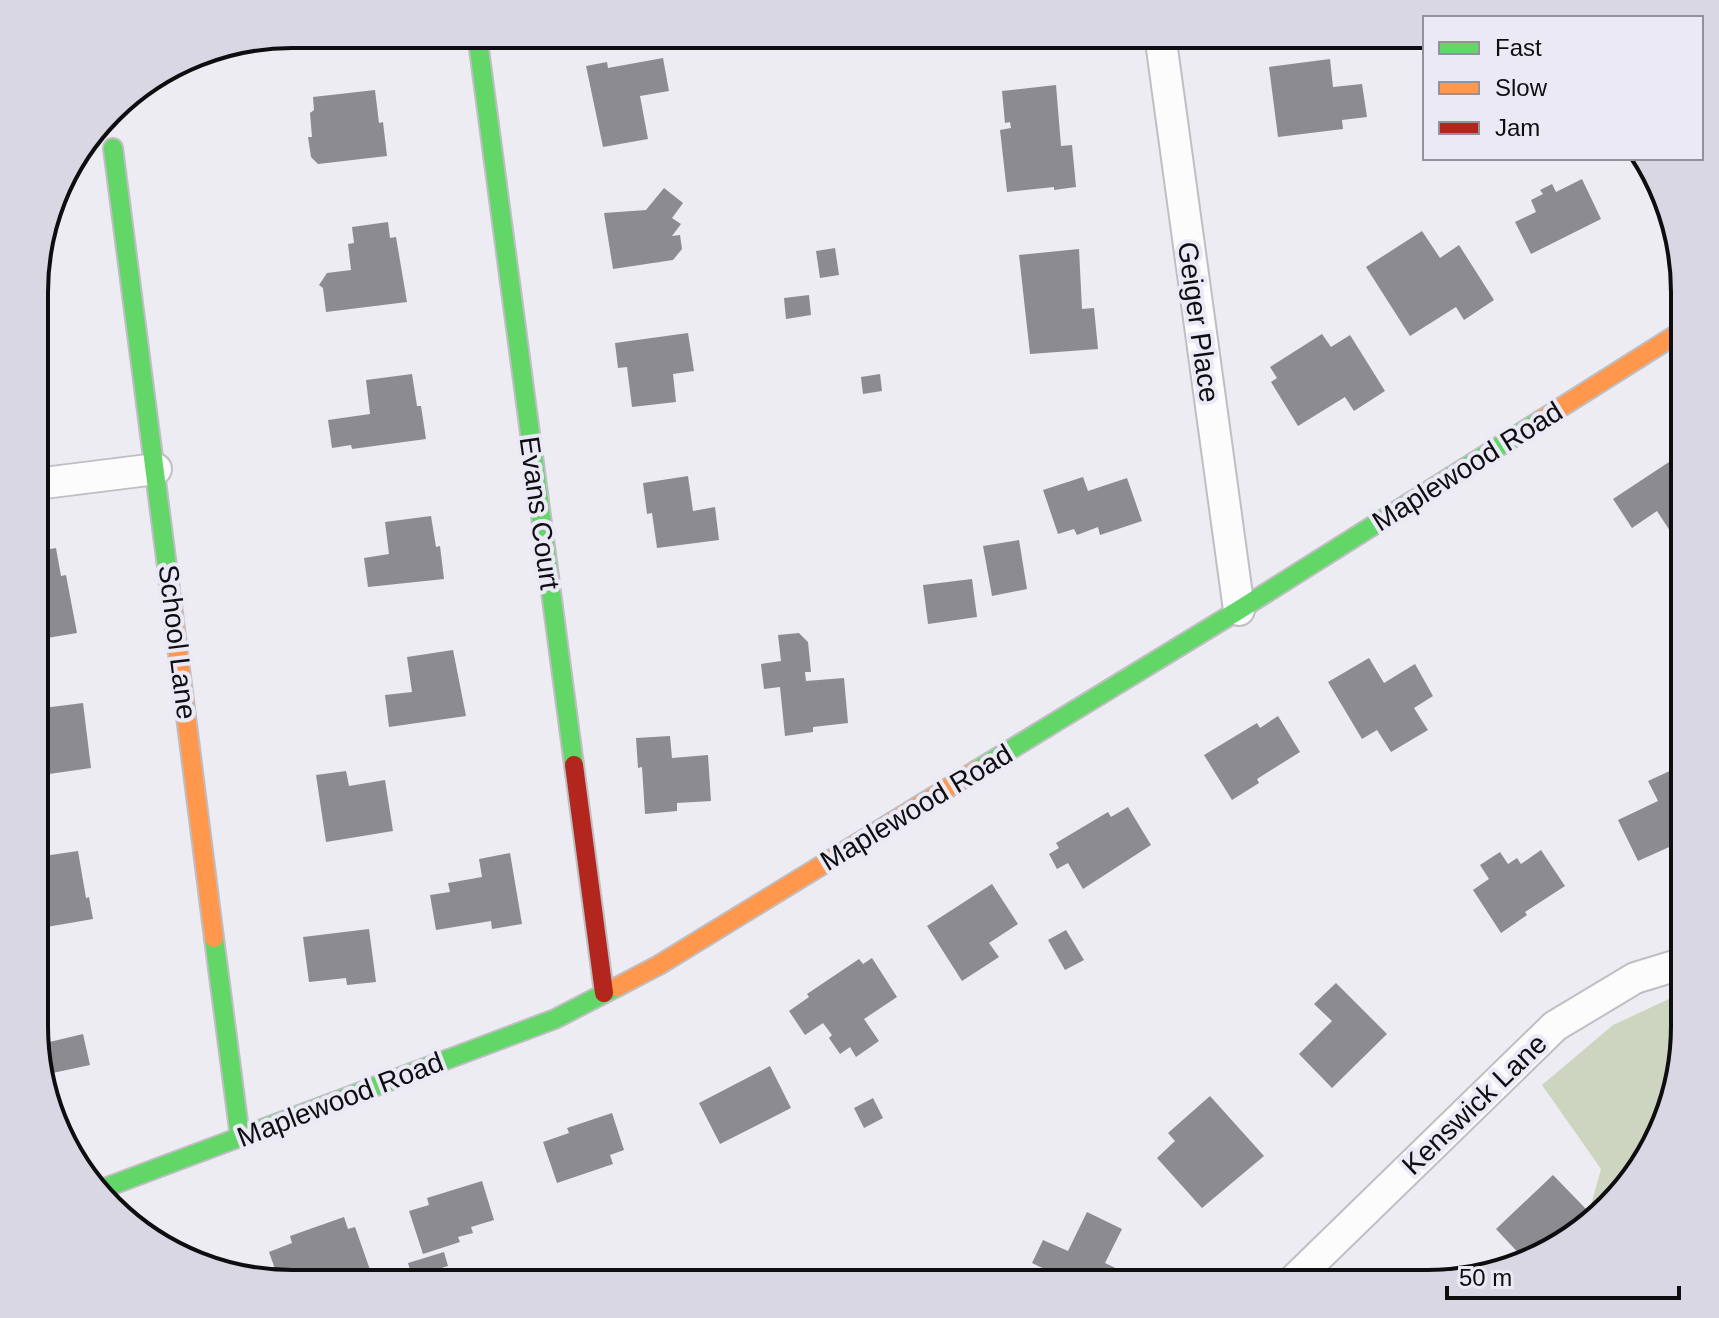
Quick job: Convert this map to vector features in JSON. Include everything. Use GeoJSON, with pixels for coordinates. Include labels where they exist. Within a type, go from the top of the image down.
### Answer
{"type":"FeatureCollection","features":[{"type":"Feature","properties":{"kind":"street","name":"Evans Court"},"geometry":{"type":"LineString","coordinates":[[479,48],[604,993]]}},
{"type":"Feature","properties":{"kind":"street","name":"Geiger Place"},"geometry":{"type":"LineString","coordinates":[[1162,49],[1239,610]]}},
{"type":"Feature","properties":{"kind":"street","name":"School Lane"},"geometry":{"type":"LineString","coordinates":[[113,148],[240,1137]]}},
{"type":"Feature","properties":{"kind":"street","name":"Maplewood Road"},"geometry":{"type":"LineString","coordinates":[[109,1186],[555,1019],[659,965],[1239,610],[1671,338]]}},
{"type":"Feature","properties":{"kind":"street"},"geometry":{"type":"LineString","coordinates":[[48,482],[156,469]]}},
{"type":"Feature","properties":{"kind":"street","name":"Kenswick Lane"},"geometry":{"type":"LineString","coordinates":[[1304,1270],[1555,1026],[1635,978],[1670,967]]}},
{"type":"Feature","properties":{"kind":"green space"},"geometry":{"type":"Polygon","coordinates":[[[1670,998],[1670,1042],[1658,1104],[1638,1148],[1610,1187],[1591,1206],[1601,1169],[1542,1085],[1613,1025],[1670,998]]]}},
{"type":"Feature","properties":{"kind":"building"},"geometry":{"type":"Polygon","coordinates":[[[663,58],[669,91],[640,96],[648,139],[603,147],[586,66],[607,62],[608,68],[663,58]]]}},
{"type":"Feature","properties":{"kind":"building"},"geometry":{"type":"Polygon","coordinates":[[[1330,59],[1333,87],[1362,84],[1367,117],[1342,120],[1343,129],[1278,137],[1269,67],[1330,59]]]}},
{"type":"Feature","properties":{"kind":"building"},"geometry":{"type":"Polygon","coordinates":[[[1056,85],[1061,146],[1072,145],[1076,187],[1007,192],[1000,130],[1011,128],[1010,122],[1005,123],[1002,91],[1056,85]]]}},
{"type":"Feature","properties":{"kind":"building"},"geometry":{"type":"Polygon","coordinates":[[[375,90],[387,156],[318,164],[311,157],[308,137],[312,137],[310,113],[314,110],[313,97],[375,90]]]}},
{"type":"Feature","properties":{"kind":"building"},"geometry":{"type":"Polygon","coordinates":[[[1582,179],[1601,219],[1531,254],[1515,222],[1536,212],[1531,200],[1543,194],[1540,190],[1552,184],[1556,192],[1582,179]]]}},
{"type":"Feature","properties":{"kind":"building"},"geometry":{"type":"Polygon","coordinates":[[[664,188],[683,203],[672,218],[681,224],[672,236],[680,235],[682,249],[673,260],[613,269],[604,213],[646,210],[664,188]]]}},
{"type":"Feature","properties":{"kind":"building"},"geometry":{"type":"Polygon","coordinates":[[[388,222],[390,238],[396,237],[407,302],[326,312],[323,288],[319,285],[327,273],[351,270],[348,244],[354,243],[352,227],[388,222]]]}},
{"type":"Feature","properties":{"kind":"building"},"geometry":{"type":"Polygon","coordinates":[[[1422,231],[1440,258],[1459,245],[1494,300],[1464,320],[1456,307],[1410,336],[1366,267],[1422,231]]]}},
{"type":"Feature","properties":{"kind":"building"},"geometry":{"type":"Polygon","coordinates":[[[835,248],[839,275],[820,278],[816,251],[835,248]]]}},
{"type":"Feature","properties":{"kind":"building"},"geometry":{"type":"Polygon","coordinates":[[[1079,249],[1082,309],[1094,308],[1098,349],[1030,354],[1019,255],[1079,249]]]}},
{"type":"Feature","properties":{"kind":"building"},"geometry":{"type":"Polygon","coordinates":[[[809,295],[811,315],[786,319],[784,298],[809,295]]]}},
{"type":"Feature","properties":{"kind":"building"},"geometry":{"type":"Polygon","coordinates":[[[688,333],[694,371],[673,374],[676,402],[632,407],[627,367],[618,368],[615,343],[688,333]]]}},
{"type":"Feature","properties":{"kind":"building"},"geometry":{"type":"Polygon","coordinates":[[[1322,334],[1331,347],[1350,335],[1385,391],[1354,411],[1345,397],[1298,426],[1271,382],[1277,378],[1270,367],[1322,334]]]}},
{"type":"Feature","properties":{"kind":"building"},"geometry":{"type":"Polygon","coordinates":[[[412,374],[426,439],[352,449],[351,445],[332,448],[328,420],[370,414],[366,380],[412,374]]]}},
{"type":"Feature","properties":{"kind":"building"},"geometry":{"type":"Polygon","coordinates":[[[880,374],[882,391],[863,394],[861,377],[880,374]]]}},
{"type":"Feature","properties":{"kind":"building"},"geometry":{"type":"Polygon","coordinates":[[[1669,462],[1670,531],[1657,511],[1632,528],[1613,499],[1669,462]]]}},
{"type":"Feature","properties":{"kind":"building"},"geometry":{"type":"Polygon","coordinates":[[[688,476],[693,511],[715,507],[719,540],[657,548],[652,513],[647,514],[643,483],[688,476]]]}},
{"type":"Feature","properties":{"kind":"building"},"geometry":{"type":"Polygon","coordinates":[[[1083,477],[1088,491],[1127,478],[1142,521],[1100,535],[1098,527],[1077,535],[1074,529],[1058,534],[1043,490],[1083,477]]]}},
{"type":"Feature","properties":{"kind":"building"},"geometry":{"type":"Polygon","coordinates":[[[431,516],[436,547],[440,546],[444,579],[368,587],[364,558],[389,554],[385,522],[431,516]]]}},
{"type":"Feature","properties":{"kind":"building"},"geometry":{"type":"Polygon","coordinates":[[[1019,540],[1027,589],[992,596],[983,546],[1019,540]]]}},
{"type":"Feature","properties":{"kind":"building"},"geometry":{"type":"Polygon","coordinates":[[[56,548],[61,576],[66,575],[77,633],[48,638],[48,549],[56,548]]]}},
{"type":"Feature","properties":{"kind":"building"},"geometry":{"type":"Polygon","coordinates":[[[972,579],[977,617],[928,624],[923,585],[972,579]]]}},
{"type":"Feature","properties":{"kind":"building"},"geometry":{"type":"Polygon","coordinates":[[[799,633],[808,642],[811,672],[805,672],[806,681],[844,678],[848,723],[813,727],[813,732],[785,736],[780,687],[764,689],[761,664],[781,661],[778,635],[799,633]]]}},
{"type":"Feature","properties":{"kind":"building"},"geometry":{"type":"Polygon","coordinates":[[[453,650],[466,716],[389,727],[385,695],[412,692],[407,657],[453,650]]]}},
{"type":"Feature","properties":{"kind":"building"},"geometry":{"type":"Polygon","coordinates":[[[1369,658],[1384,683],[1415,664],[1433,696],[1414,708],[1428,730],[1391,752],[1377,730],[1362,739],[1328,682],[1369,658]]]}},
{"type":"Feature","properties":{"kind":"building"},"geometry":{"type":"Polygon","coordinates":[[[83,703],[91,768],[49,774],[49,707],[83,703]]]}},
{"type":"Feature","properties":{"kind":"building"},"geometry":{"type":"Polygon","coordinates":[[[1278,716],[1300,752],[1257,779],[1259,783],[1232,800],[1204,755],[1257,723],[1260,728],[1278,716]]]}},
{"type":"Feature","properties":{"kind":"building"},"geometry":{"type":"Polygon","coordinates":[[[670,736],[672,758],[708,755],[711,801],[677,803],[677,811],[645,814],[642,767],[638,768],[636,738],[670,736]]]}},
{"type":"Feature","properties":{"kind":"building"},"geometry":{"type":"Polygon","coordinates":[[[346,771],[349,786],[385,780],[393,831],[326,842],[316,775],[346,771]]]}},
{"type":"Feature","properties":{"kind":"building"},"geometry":{"type":"Polygon","coordinates":[[[1670,771],[1670,847],[1638,861],[1618,820],[1658,801],[1648,781],[1670,771]]]}},
{"type":"Feature","properties":{"kind":"building"},"geometry":{"type":"Polygon","coordinates":[[[1128,807],[1151,845],[1083,889],[1068,863],[1057,869],[1049,854],[1059,848],[1056,843],[1108,812],[1111,817],[1128,807]]]}},
{"type":"Feature","properties":{"kind":"building"},"geometry":{"type":"Polygon","coordinates":[[[1541,850],[1565,886],[1525,912],[1527,915],[1501,933],[1473,890],[1489,879],[1480,865],[1500,852],[1508,864],[1517,858],[1521,864],[1541,850]]]}},
{"type":"Feature","properties":{"kind":"building"},"geometry":{"type":"Polygon","coordinates":[[[78,851],[93,919],[49,927],[49,855],[78,851]]]}},
{"type":"Feature","properties":{"kind":"building"},"geometry":{"type":"Polygon","coordinates":[[[510,853],[522,924],[492,929],[491,921],[436,930],[430,895],[450,892],[448,883],[482,877],[479,859],[510,853]]]}},
{"type":"Feature","properties":{"kind":"building"},"geometry":{"type":"Polygon","coordinates":[[[992,884],[1018,924],[989,943],[999,957],[962,981],[927,926],[992,884]]]}},
{"type":"Feature","properties":{"kind":"building"},"geometry":{"type":"Polygon","coordinates":[[[369,929],[376,982],[347,985],[346,978],[309,982],[303,937],[369,929]]]}},
{"type":"Feature","properties":{"kind":"building"},"geometry":{"type":"Polygon","coordinates":[[[1066,930],[1084,960],[1065,970],[1048,940],[1066,930]]]}},
{"type":"Feature","properties":{"kind":"building"},"geometry":{"type":"Polygon","coordinates":[[[872,958],[897,997],[864,1019],[879,1041],[856,1057],[850,1047],[840,1054],[823,1023],[805,1035],[789,1011],[809,997],[807,994],[859,959],[863,964],[872,958]]]}},
{"type":"Feature","properties":{"kind":"building"},"geometry":{"type":"Polygon","coordinates":[[[1336,983],[1387,1034],[1332,1088],[1299,1054],[1332,1021],[1314,1004],[1336,983]]]}},
{"type":"Feature","properties":{"kind":"building"},"geometry":{"type":"Polygon","coordinates":[[[83,1034],[90,1065],[53,1073],[49,1042],[83,1034]]]}},
{"type":"Feature","properties":{"kind":"building"},"geometry":{"type":"Polygon","coordinates":[[[770,1066],[791,1108],[720,1144],[699,1103],[770,1066]]]}},
{"type":"Feature","properties":{"kind":"building"},"geometry":{"type":"Polygon","coordinates":[[[1210,1096],[1264,1156],[1202,1208],[1157,1158],[1175,1141],[1168,1133],[1210,1096]]]}},
{"type":"Feature","properties":{"kind":"building"},"geometry":{"type":"Polygon","coordinates":[[[873,1098],[883,1118],[864,1128],[854,1108],[873,1098]]]}},
{"type":"Feature","properties":{"kind":"building"},"geometry":{"type":"Polygon","coordinates":[[[612,1113],[624,1150],[610,1155],[613,1164],[557,1183],[543,1142],[569,1133],[567,1128],[612,1113]]]}},
{"type":"Feature","properties":{"kind":"building"},"geometry":{"type":"Polygon","coordinates":[[[1553,1175],[1586,1209],[1549,1237],[1518,1252],[1496,1229],[1553,1175]]]}},
{"type":"Feature","properties":{"kind":"building"},"geometry":{"type":"Polygon","coordinates":[[[482,1181],[494,1220],[471,1227],[473,1233],[458,1237],[460,1242],[423,1254],[409,1211],[429,1205],[427,1198],[482,1181]]]}},
{"type":"Feature","properties":{"kind":"building"},"geometry":{"type":"Polygon","coordinates":[[[1087,1212],[1122,1229],[1105,1263],[1119,1270],[1046,1270],[1032,1263],[1043,1240],[1068,1251],[1087,1212]]]}},
{"type":"Feature","properties":{"kind":"building"},"geometry":{"type":"Polygon","coordinates":[[[344,1217],[348,1229],[355,1227],[370,1269],[275,1269],[269,1252],[292,1243],[290,1236],[344,1217]]]}},
{"type":"Feature","properties":{"kind":"building"},"geometry":{"type":"Polygon","coordinates":[[[444,1252],[448,1266],[410,1269],[408,1263],[444,1252]]]}},
{"type":"Feature","properties":{"kind":"traffic: fast"},"geometry":{"type":"LineString","coordinates":[[479,48],[574,765]]}},
{"type":"Feature","properties":{"kind":"traffic: fast"},"geometry":{"type":"LineString","coordinates":[[113,148],[168,574]]}},
{"type":"Feature","properties":{"kind":"traffic: fast"},"geometry":{"type":"LineString","coordinates":[[977,770],[1541,420]]}},
{"type":"Feature","properties":{"kind":"traffic: fast"},"geometry":{"type":"LineString","coordinates":[[214,938],[240,1137]]}},
{"type":"Feature","properties":{"kind":"traffic: fast"},"geometry":{"type":"LineString","coordinates":[[109,1186],[555,1019],[617,987]]}},
{"type":"Feature","properties":{"kind":"traffic: slow"},"geometry":{"type":"LineString","coordinates":[[1541,420],[1671,338]]}},
{"type":"Feature","properties":{"kind":"traffic: slow"},"geometry":{"type":"LineString","coordinates":[[168,574],[214,938]]}},
{"type":"Feature","properties":{"kind":"traffic: slow"},"geometry":{"type":"LineString","coordinates":[[617,987],[659,965],[977,770]]}},
{"type":"Feature","properties":{"kind":"traffic: jam"},"geometry":{"type":"LineString","coordinates":[[574,765],[604,993]]}}]}
